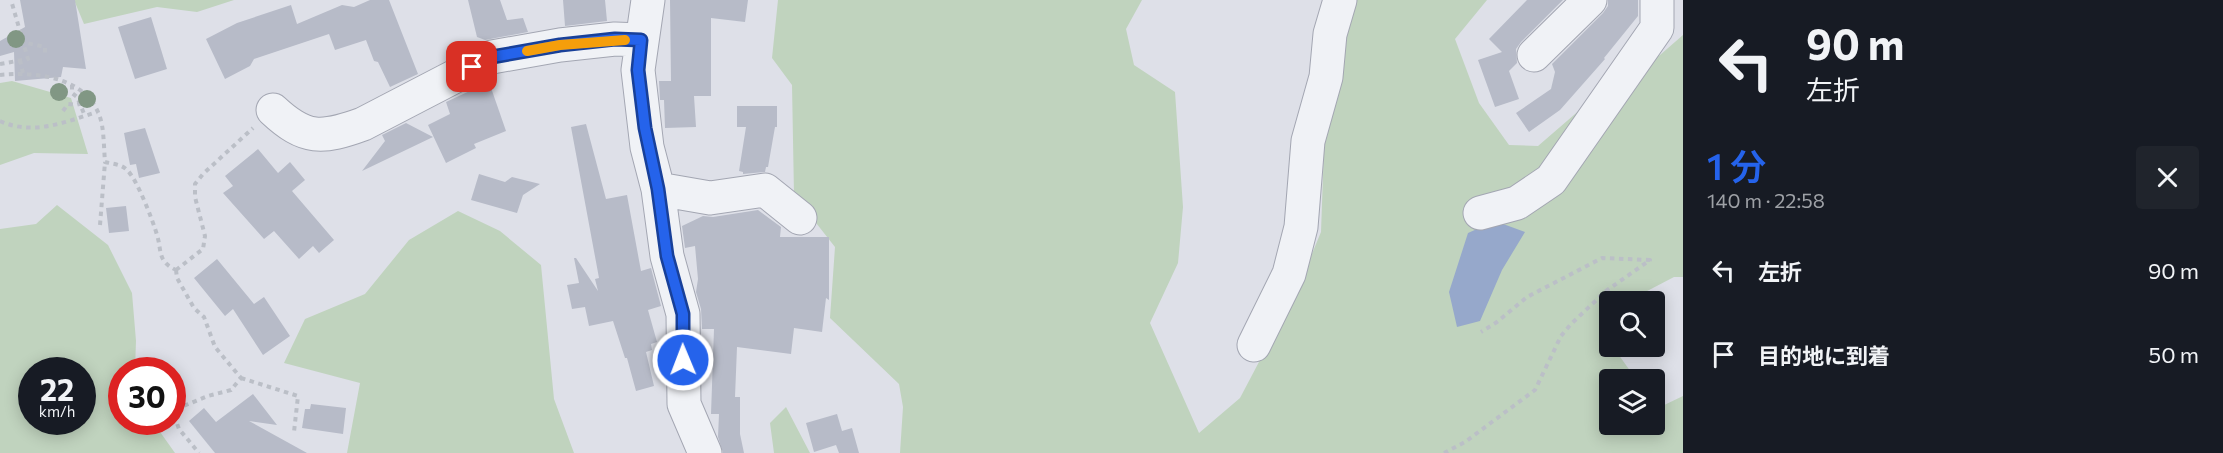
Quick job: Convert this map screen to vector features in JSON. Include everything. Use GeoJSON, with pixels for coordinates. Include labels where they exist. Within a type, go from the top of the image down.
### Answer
{"type":"FeatureCollection","features":[{"type":"Feature","properties":{"kind":"street"},"geometry":{"type":"LineString","coordinates":[[648,0],[638,70],[642,108],[647,147],[658,189],[667,256],[683,314],[684,404],[705,453]]}},
{"type":"Feature","properties":{"kind":"street"},"geometry":{"type":"LineString","coordinates":[[1254,345],[1289,274],[1302,227],[1308,141],[1326,77],[1330,34],[1340,0]]}},
{"type":"Feature","properties":{"kind":"street"},"geometry":{"type":"LineString","coordinates":[[1534,55],[1590,0]]}},
{"type":"Feature","properties":{"kind":"street"},"geometry":{"type":"LineString","coordinates":[[1480,213],[1517,203],[1551,180],[1657,28],[1657,0]]}},
{"type":"Feature","properties":{"kind":"street"},"geometry":{"type":"LineString","coordinates":[[273,110],[284,120],[307,134],[326,135],[343,132],[387,112],[492,57],[560,45],[615,39],[641,40]]}},
{"type":"Feature","properties":{"kind":"street"},"geometry":{"type":"LineString","coordinates":[[658,189],[710,198],[765,190],[800,218]]}},
{"type":"Feature","properties":{"kind":"path"},"geometry":{"type":"LineString","coordinates":[[0,64],[28,59],[10,0]]}},
{"type":"Feature","properties":{"kind":"path"},"geometry":{"type":"LineString","coordinates":[[11,45],[22,42],[45,47],[45,52]]}},
{"type":"Feature","properties":{"kind":"path"},"geometry":{"type":"LineString","coordinates":[[20,60],[22,73]]}},
{"type":"Feature","properties":{"kind":"path"},"geometry":{"type":"LineString","coordinates":[[0,75],[22,73],[72,84],[90,101],[102,125],[105,162],[100,225]]}},
{"type":"Feature","properties":{"kind":"path"},"geometry":{"type":"LineString","coordinates":[[72,84],[72,93],[81,104],[85,116]]}},
{"type":"Feature","properties":{"kind":"path"},"geometry":{"type":"LineString","coordinates":[[63,111],[68,104],[90,101]]}},
{"type":"Feature","properties":{"kind":"path"},"geometry":{"type":"LineString","coordinates":[[176,270],[204,249],[205,236],[195,197],[195,184],[202,174],[273,110]]}},
{"type":"Feature","properties":{"kind":"path"},"geometry":{"type":"LineString","coordinates":[[0,121],[11,125],[37,128],[97,112]]}},
{"type":"Feature","properties":{"kind":"path"},"geometry":{"type":"LineString","coordinates":[[105,162],[119,165],[128,171],[138,187],[157,235],[160,254],[166,266],[176,270]]}},
{"type":"Feature","properties":{"kind":"path"},"geometry":{"type":"LineString","coordinates":[[1444,453],[1465,442],[1535,390],[1561,336],[1571,324],[1606,291],[1650,260],[1602,258],[1527,297],[1481,332]]}},
{"type":"Feature","properties":{"kind":"path"},"geometry":{"type":"LineString","coordinates":[[176,270],[177,278],[188,298],[194,308],[204,317],[215,347],[241,378],[298,396],[294,432]]}},
{"type":"Feature","properties":{"kind":"path"},"geometry":{"type":"LineString","coordinates":[[199,453],[179,429],[175,418],[181,407],[231,390],[241,378]]}},
{"type":"Feature","properties":{"kind":"green space"},"geometry":{"type":"Polygon","coordinates":[[[74,0],[234,0],[197,12],[157,7],[84,24],[74,0]]]}},
{"type":"Feature","properties":{"kind":"green space"},"geometry":{"type":"Polygon","coordinates":[[[778,0],[1142,0],[1126,29],[1134,65],[1175,92],[1183,207],[1178,263],[1150,323],[1199,433],[1240,398],[1297,290],[1321,232],[1324,147],[1341,0],[1487,0],[1455,39],[1479,103],[1509,145],[1538,146],[1604,89],[1660,55],[1683,35],[1683,277],[1674,277],[1647,291],[1599,291],[1599,357],[1620,357],[1629,369],[1599,369],[1599,435],[1665,435],[1665,405],[1683,396],[1683,453],[900,453],[903,407],[899,384],[830,318],[835,247],[794,195],[792,85],[772,58],[778,0]]]}},
{"type":"Feature","properties":{"kind":"green space"},"geometry":{"type":"Polygon","coordinates":[[[12,81],[71,98],[88,154],[34,153],[0,165],[0,83],[12,81]]]}},
{"type":"Feature","properties":{"kind":"green space"},"geometry":{"type":"Polygon","coordinates":[[[57,205],[108,245],[132,293],[136,341],[135,357],[108,357],[108,435],[162,435],[175,453],[0,453],[0,229],[36,224],[57,205]]]}},
{"type":"Feature","properties":{"kind":"green space"},"geometry":{"type":"Polygon","coordinates":[[[458,211],[500,231],[541,265],[554,399],[574,453],[347,453],[360,383],[284,363],[305,319],[365,294],[409,240],[458,211]]]}},
{"type":"Feature","properties":{"kind":"green space"},"geometry":{"type":"Polygon","coordinates":[[[786,407],[810,453],[774,453],[770,423],[786,407]]]}},
{"type":"Feature","properties":{"kind":"water"},"geometry":{"type":"Polygon","coordinates":[[[1495,221],[1525,232],[1502,270],[1480,321],[1457,327],[1449,292],[1468,233],[1495,221]]]}},
{"type":"Feature","properties":{"kind":"building"},"geometry":{"type":"Polygon","coordinates":[[[20,0],[75,0],[86,69],[63,67],[61,77],[15,81],[14,52],[0,56],[0,41],[25,27],[20,0]]]}},
{"type":"Feature","properties":{"kind":"building"},"geometry":{"type":"Polygon","coordinates":[[[370,0],[389,0],[418,74],[390,87],[378,62],[374,61],[366,40],[335,50],[329,34],[254,59],[250,66],[225,79],[206,39],[237,23],[291,5],[297,24],[342,5],[354,7],[370,0]]]}},
{"type":"Feature","properties":{"kind":"building"},"geometry":{"type":"Polygon","coordinates":[[[468,0],[500,0],[507,20],[523,18],[528,32],[485,40],[477,37],[468,0]]]}},
{"type":"Feature","properties":{"kind":"building"},"geometry":{"type":"Polygon","coordinates":[[[563,0],[605,0],[607,21],[565,26],[563,0]]]}},
{"type":"Feature","properties":{"kind":"building"},"geometry":{"type":"Polygon","coordinates":[[[670,0],[748,0],[745,22],[711,18],[711,96],[694,96],[696,127],[665,128],[664,100],[660,100],[659,81],[671,81],[670,0]]]}},
{"type":"Feature","properties":{"kind":"building"},"geometry":{"type":"Polygon","coordinates":[[[1527,0],[1563,0],[1516,49],[1517,63],[1509,71],[1519,99],[1495,107],[1478,60],[1502,52],[1489,39],[1527,0]]]}},
{"type":"Feature","properties":{"kind":"building"},"geometry":{"type":"Polygon","coordinates":[[[1608,0],[1638,0],[1638,16],[1605,59],[1560,110],[1529,132],[1516,113],[1551,89],[1555,72],[1552,64],[1603,13],[1608,6],[1608,0]]]}},
{"type":"Feature","properties":{"kind":"building"},"geometry":{"type":"Polygon","coordinates":[[[151,17],[167,69],[135,79],[118,27],[151,17]]]}},
{"type":"Feature","properties":{"kind":"building"},"geometry":{"type":"Polygon","coordinates":[[[489,82],[506,131],[474,144],[476,148],[446,163],[428,125],[450,114],[446,102],[489,82]]]}},
{"type":"Feature","properties":{"kind":"building"},"geometry":{"type":"Polygon","coordinates":[[[737,106],[777,106],[777,127],[775,127],[768,167],[765,172],[743,174],[739,171],[746,127],[737,127],[737,106]]]}},
{"type":"Feature","properties":{"kind":"building"},"geometry":{"type":"Polygon","coordinates":[[[406,123],[433,137],[362,171],[385,141],[382,135],[406,123]]]}},
{"type":"Feature","properties":{"kind":"building"},"geometry":{"type":"Polygon","coordinates":[[[586,124],[606,199],[627,195],[641,271],[651,268],[661,306],[648,310],[657,342],[651,344],[652,350],[646,352],[654,386],[636,391],[613,321],[589,326],[585,307],[572,309],[567,285],[579,283],[574,258],[576,258],[598,291],[595,279],[599,278],[571,127],[586,124]]]}},
{"type":"Feature","properties":{"kind":"building"},"geometry":{"type":"Polygon","coordinates":[[[145,128],[160,173],[139,178],[136,164],[130,165],[124,133],[145,128]]]}},
{"type":"Feature","properties":{"kind":"building"},"geometry":{"type":"Polygon","coordinates":[[[258,149],[278,173],[290,162],[305,180],[292,191],[334,240],[319,253],[313,246],[299,259],[274,231],[264,239],[223,193],[233,186],[225,176],[258,149]]]}},
{"type":"Feature","properties":{"kind":"building"},"geometry":{"type":"Polygon","coordinates":[[[479,174],[505,182],[512,177],[540,184],[523,195],[517,213],[471,200],[479,174]]]}},
{"type":"Feature","properties":{"kind":"building"},"geometry":{"type":"Polygon","coordinates":[[[126,206],[129,231],[109,233],[106,208],[126,206]]]}},
{"type":"Feature","properties":{"kind":"building"},"geometry":{"type":"Polygon","coordinates":[[[758,210],[781,227],[780,237],[829,237],[829,300],[826,298],[822,332],[794,328],[791,354],[737,347],[735,397],[740,397],[740,434],[744,453],[723,453],[718,437],[719,414],[711,414],[714,329],[702,329],[701,309],[696,292],[698,279],[695,246],[685,248],[682,226],[703,216],[713,217],[758,210]]]}},
{"type":"Feature","properties":{"kind":"building"},"geometry":{"type":"Polygon","coordinates":[[[217,259],[254,304],[264,297],[290,336],[263,355],[233,309],[225,316],[194,278],[217,259]]]}},
{"type":"Feature","properties":{"kind":"building"},"geometry":{"type":"Polygon","coordinates":[[[253,394],[277,425],[249,421],[307,453],[215,453],[189,421],[204,408],[216,422],[253,394]]]}},
{"type":"Feature","properties":{"kind":"building"},"geometry":{"type":"Polygon","coordinates":[[[311,404],[346,408],[343,434],[302,428],[305,409],[310,409],[311,404]]]}},
{"type":"Feature","properties":{"kind":"building"},"geometry":{"type":"Polygon","coordinates":[[[837,414],[842,431],[852,428],[859,453],[839,453],[836,445],[814,452],[806,423],[837,414]]]}},
{"type":"Feature","properties":{"kind":"slow traffic"},"geometry":{"type":"LineString","coordinates":[[527,51],[560,45],[625,40]]}},
{"type":"Feature","properties":{"kind":"route"},"geometry":{"type":"LineString","coordinates":[[472,67],[492,57],[560,45],[615,39],[641,40],[638,70],[647,147],[658,189],[667,256],[683,314],[683,360]]}}]}
